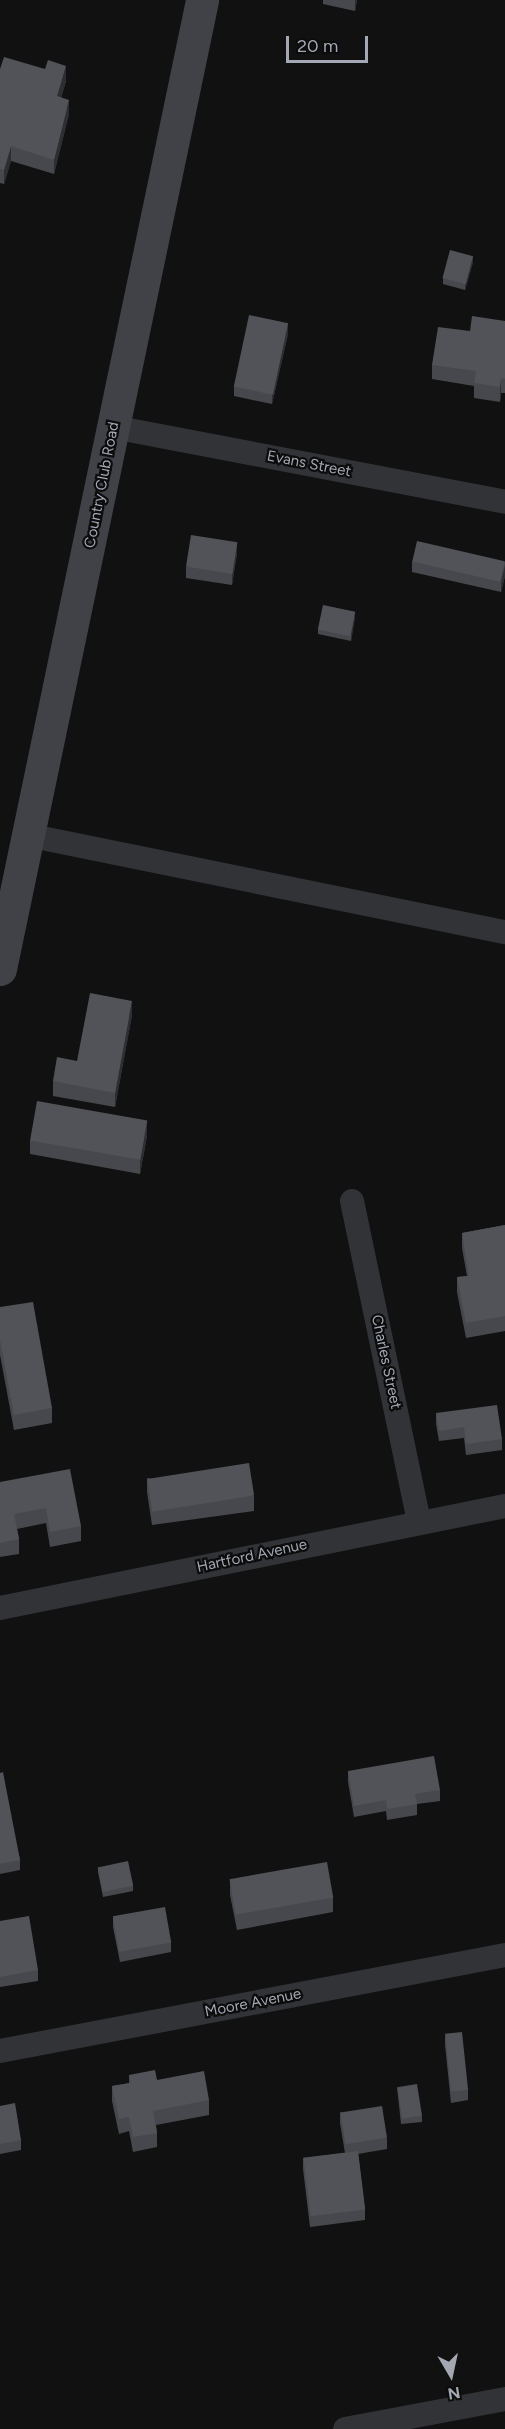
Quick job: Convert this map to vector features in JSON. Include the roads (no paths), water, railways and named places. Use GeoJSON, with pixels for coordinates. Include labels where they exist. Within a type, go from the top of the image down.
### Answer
{"type":"FeatureCollection","features":[{"type":"Feature","properties":{"kind":"street","name":"Country Club Road"},"geometry":{"type":"LineString","coordinates":[[0,969],[202,0]]}},
{"type":"Feature","properties":{"kind":"street","name":"Evans Street"},"geometry":{"type":"LineString","coordinates":[[113,427],[505,502]]}},
{"type":"Feature","properties":{"kind":"street"},"geometry":{"type":"LineString","coordinates":[[27,835],[505,932]]}},
{"type":"Feature","properties":{"kind":"street","name":"Charles Street"},"geometry":{"type":"LineString","coordinates":[[352,1201],[419,1523]]}},
{"type":"Feature","properties":{"kind":"street","name":"Hartford Avenue"},"geometry":{"type":"LineString","coordinates":[[0,1608],[505,1506]]}},
{"type":"Feature","properties":{"kind":"street","name":"Moore Avenue"},"geometry":{"type":"LineString","coordinates":[[0,2051],[505,1955]]}},
{"type":"Feature","properties":{"kind":"street"},"geometry":{"type":"LineString","coordinates":[[345,2429],[505,2398]]}}]}
